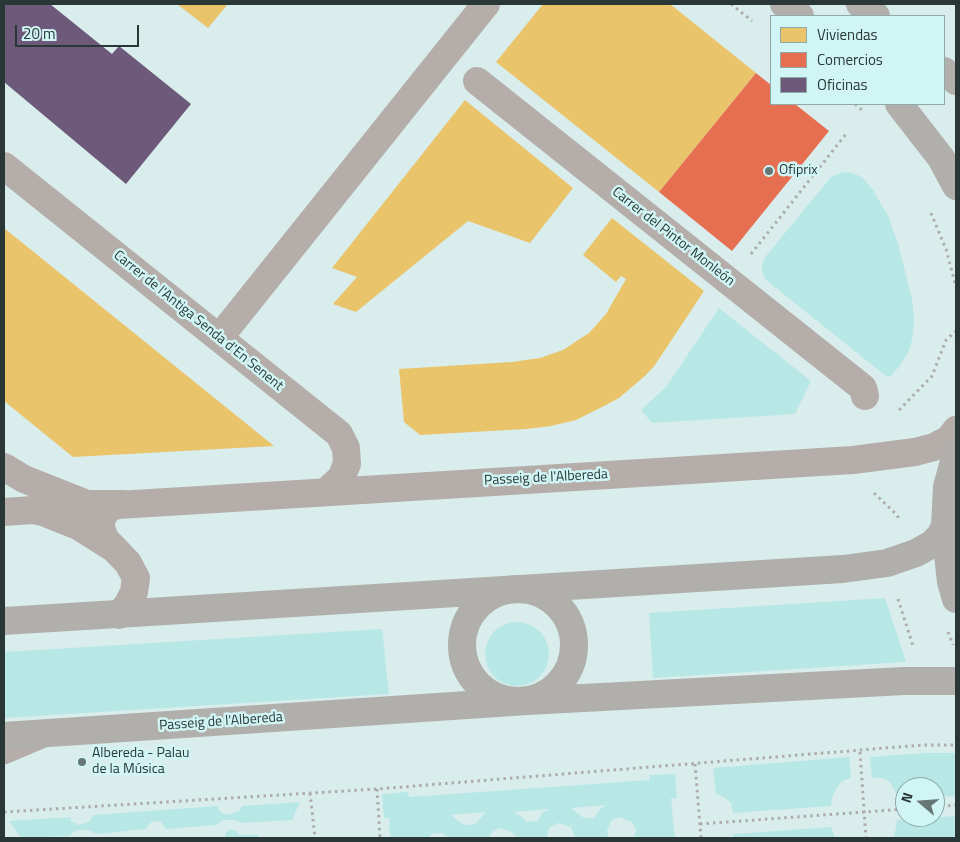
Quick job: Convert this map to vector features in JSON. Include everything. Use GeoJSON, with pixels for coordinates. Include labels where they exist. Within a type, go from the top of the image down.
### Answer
{"type":"FeatureCollection","features":[{"type":"Feature","properties":{"kind":"main road"},"geometry":{"type":"LineString","coordinates":[[784,4],[799,15]]}},
{"type":"Feature","properties":{"kind":"main road"},"geometry":{"type":"LineString","coordinates":[[860,4],[875,15]]}},
{"type":"Feature","properties":{"kind":"main road"},"geometry":{"type":"LineString","coordinates":[[945,72],[956,81]]}},
{"type":"Feature","properties":{"kind":"main road"},"geometry":{"type":"LineString","coordinates":[[900,105],[941,158],[956,186]]}},
{"type":"Feature","properties":{"kind":"main road"},"geometry":{"type":"LineString","coordinates":[[956,454],[947,487],[945,526],[951,582],[956,599]]}},
{"type":"Feature","properties":{"kind":"main road","name":"Passeig de l'Albereda"},"geometry":{"type":"LineString","coordinates":[[4,621],[843,569],[887,563],[916,553],[932,544],[940,536],[945,526]]}},
{"type":"Feature","properties":{"kind":"main road","name":"Passeig de l'Albereda"},"geometry":{"type":"LineString","coordinates":[[518,589],[536,592],[552,600],[565,614],[573,631],[574,649],[570,668],[560,683],[545,695],[527,701],[509,701],[492,695],[477,684],[467,668],[463,650],[464,632],[471,615],[484,602],[500,592],[518,589]]}},
{"type":"Feature","properties":{"kind":"main road","name":"Passeig de l'Albereda"},"geometry":{"type":"LineString","coordinates":[[4,736],[527,701],[914,681],[956,681]]}},
{"type":"Feature","properties":{"kind":"street"},"geometry":{"type":"LineString","coordinates":[[219,338],[486,4]]}},
{"type":"Feature","properties":{"kind":"street","name":"Carrer del Pintor Monleón"},"geometry":{"type":"LineString","coordinates":[[476,81],[863,388],[865,396]]}},
{"type":"Feature","properties":{"kind":"street","name":"Carrer de l'Antiga Senda d'En Senent"},"geometry":{"type":"LineString","coordinates":[[4,166],[339,434],[346,448],[347,464],[341,478],[326,492]]}},
{"type":"Feature","properties":{"kind":"street","name":"Passeig de l'Albereda"},"geometry":{"type":"LineString","coordinates":[[4,466],[24,479],[87,504],[128,503],[853,460],[915,452],[934,447],[949,439],[956,430]]}},
{"type":"Feature","properties":{"kind":"street","name":"Passeig de l'Albereda"},"geometry":{"type":"LineString","coordinates":[[115,550],[105,539],[100,525],[108,508],[128,503]]}},
{"type":"Feature","properties":{"kind":"street"},"geometry":{"type":"LineString","coordinates":[[4,512],[33,510],[44,512],[89,532],[115,550],[128,563],[136,578],[134,592],[120,615]]}},
{"type":"Feature","properties":{"kind":"lane"},"geometry":{"type":"LineString","coordinates":[[4,755],[54,733]]}},
{"type":"Feature","properties":{"kind":"path"},"geometry":{"type":"LineString","coordinates":[[729,282],[846,134]]}},
{"type":"Feature","properties":{"kind":"path"},"geometry":{"type":"LineString","coordinates":[[929,208],[946,249],[956,288]]}},
{"type":"Feature","properties":{"kind":"path"},"geometry":{"type":"LineString","coordinates":[[898,599],[916,653]]}},
{"type":"Feature","properties":{"kind":"path"},"geometry":{"type":"LineString","coordinates":[[4,812],[377,789],[860,752],[923,745],[956,745]]}},
{"type":"Feature","properties":{"kind":"path"},"geometry":{"type":"LineString","coordinates":[[860,752],[866,838]]}},
{"type":"Feature","properties":{"kind":"path"},"geometry":{"type":"LineString","coordinates":[[695,764],[701,838]]}},
{"type":"Feature","properties":{"kind":"path"},"geometry":{"type":"LineString","coordinates":[[377,789],[380,838]]}},
{"type":"Feature","properties":{"kind":"path"},"geometry":{"type":"LineString","coordinates":[[310,793],[315,838]]}},
{"type":"Feature","properties":{"kind":"path"},"geometry":{"type":"LineString","coordinates":[[700,824],[895,810]]}},
{"type":"Feature","properties":{"kind":"shaded area"},"geometry":{"type":"Polygon","coordinates":[[[842,172],[862,177],[873,190],[888,216],[898,243],[912,299],[913,336],[909,351],[898,368],[891,376],[887,377],[766,280],[762,272],[762,265],[766,256],[831,177],[842,172]]]}},
{"type":"Feature","properties":{"kind":"shaded area"},"geometry":{"type":"Polygon","coordinates":[[[719,308],[811,381],[795,414],[652,423],[641,410],[666,387],[719,308]]]}},
{"type":"Feature","properties":{"kind":"shaded area"},"geometry":{"type":"Polygon","coordinates":[[[885,598],[906,662],[653,678],[649,613],[885,598]]]}},
{"type":"Feature","properties":{"kind":"shaded area"},"geometry":{"type":"Polygon","coordinates":[[[517,622],[535,628],[543,636],[549,654],[543,672],[535,680],[517,686],[499,680],[491,672],[485,654],[491,636],[499,628],[517,622]]]}},
{"type":"Feature","properties":{"kind":"shaded area"},"geometry":{"type":"Polygon","coordinates":[[[382,629],[389,694],[4,718],[4,652],[382,629]]]}},
{"type":"Feature","properties":{"kind":"shaded area"},"geometry":{"type":"Polygon","coordinates":[[[956,753],[956,796],[945,797],[945,777],[895,777],[895,791],[890,782],[882,778],[872,778],[870,757],[956,753]]]}},
{"type":"Feature","properties":{"kind":"shaded area"},"geometry":{"type":"Polygon","coordinates":[[[849,757],[851,778],[842,781],[836,789],[831,806],[733,813],[731,803],[724,797],[716,794],[713,768],[849,757]]]}},
{"type":"Feature","properties":{"kind":"shaded area"},"geometry":{"type":"Polygon","coordinates":[[[675,774],[677,798],[671,798],[675,838],[634,838],[636,829],[632,822],[619,817],[611,821],[607,830],[609,838],[575,838],[571,827],[558,823],[550,827],[547,838],[516,838],[512,832],[500,828],[492,832],[489,838],[450,838],[441,833],[432,834],[428,838],[390,838],[389,818],[384,818],[382,794],[408,792],[409,797],[650,780],[649,775],[675,774]],[[606,805],[571,808],[584,818],[594,818],[599,810],[606,805]],[[549,809],[514,812],[526,822],[537,821],[542,813],[549,809]],[[486,812],[451,815],[464,825],[475,824],[486,812]]]}},
{"type":"Feature","properties":{"kind":"shaded area"},"geometry":{"type":"Polygon","coordinates":[[[300,802],[292,820],[243,823],[235,820],[223,820],[217,825],[166,829],[161,822],[155,821],[150,823],[146,829],[97,834],[88,830],[78,830],[70,836],[21,838],[9,821],[70,817],[72,822],[79,825],[89,822],[94,815],[217,806],[221,813],[229,815],[239,811],[242,806],[300,802]]]}},
{"type":"Feature","properties":{"kind":"shaded area"},"geometry":{"type":"Polygon","coordinates":[[[956,816],[956,838],[894,838],[896,827],[945,827],[945,817],[956,816]]]}},
{"type":"Feature","properties":{"kind":"shaded area"},"geometry":{"type":"Polygon","coordinates":[[[831,827],[835,838],[733,838],[734,834],[831,827]]]}},
{"type":"Feature","properties":{"kind":"shaded area"},"geometry":{"type":"Polygon","coordinates":[[[231,829],[239,835],[259,835],[257,838],[208,838],[225,837],[226,832],[231,829]]]}},
{"type":"Feature","properties":{"kind":"building: Viviendas"},"geometry":{"type":"Polygon","coordinates":[[[177,4],[228,4],[208,28],[177,4]]]}},
{"type":"Feature","properties":{"kind":"building: Viviendas"},"geometry":{"type":"Polygon","coordinates":[[[543,4],[670,4],[756,73],[659,192],[496,62],[543,4]]]}},
{"type":"Feature","properties":{"kind":"building: Viviendas"},"geometry":{"type":"Polygon","coordinates":[[[465,100],[573,188],[530,243],[468,221],[356,312],[333,304],[357,277],[332,268],[465,100]]]}},
{"type":"Feature","properties":{"kind":"building: Viviendas"},"geometry":{"type":"Polygon","coordinates":[[[612,218],[704,291],[655,365],[646,375],[619,398],[606,405],[576,420],[551,426],[420,435],[404,422],[399,369],[512,362],[540,358],[563,350],[589,333],[606,314],[626,279],[621,276],[616,282],[583,255],[612,218]]]}},
{"type":"Feature","properties":{"kind":"building: Viviendas"},"geometry":{"type":"Polygon","coordinates":[[[4,228],[274,446],[73,457],[4,401],[4,228]]]}},
{"type":"Feature","properties":{"kind":"building: Comercios"},"geometry":{"type":"Polygon","coordinates":[[[756,73],[770,84],[770,105],[796,105],[829,131],[732,251],[659,192],[756,73]]]}},
{"type":"Feature","properties":{"kind":"building: Oficinas"},"geometry":{"type":"Polygon","coordinates":[[[4,4],[50,4],[112,54],[119,46],[191,104],[126,184],[4,82],[4,4]]]}},
{"type":"Feature","properties":{"kind":"place","name":"Ofiprix"},"geometry":{"type":"Point","coordinates":[769,171]}},
{"type":"Feature","properties":{"kind":"place","name":"Albereda - Palau de la Música"},"geometry":{"type":"Point","coordinates":[82,762]}}]}
